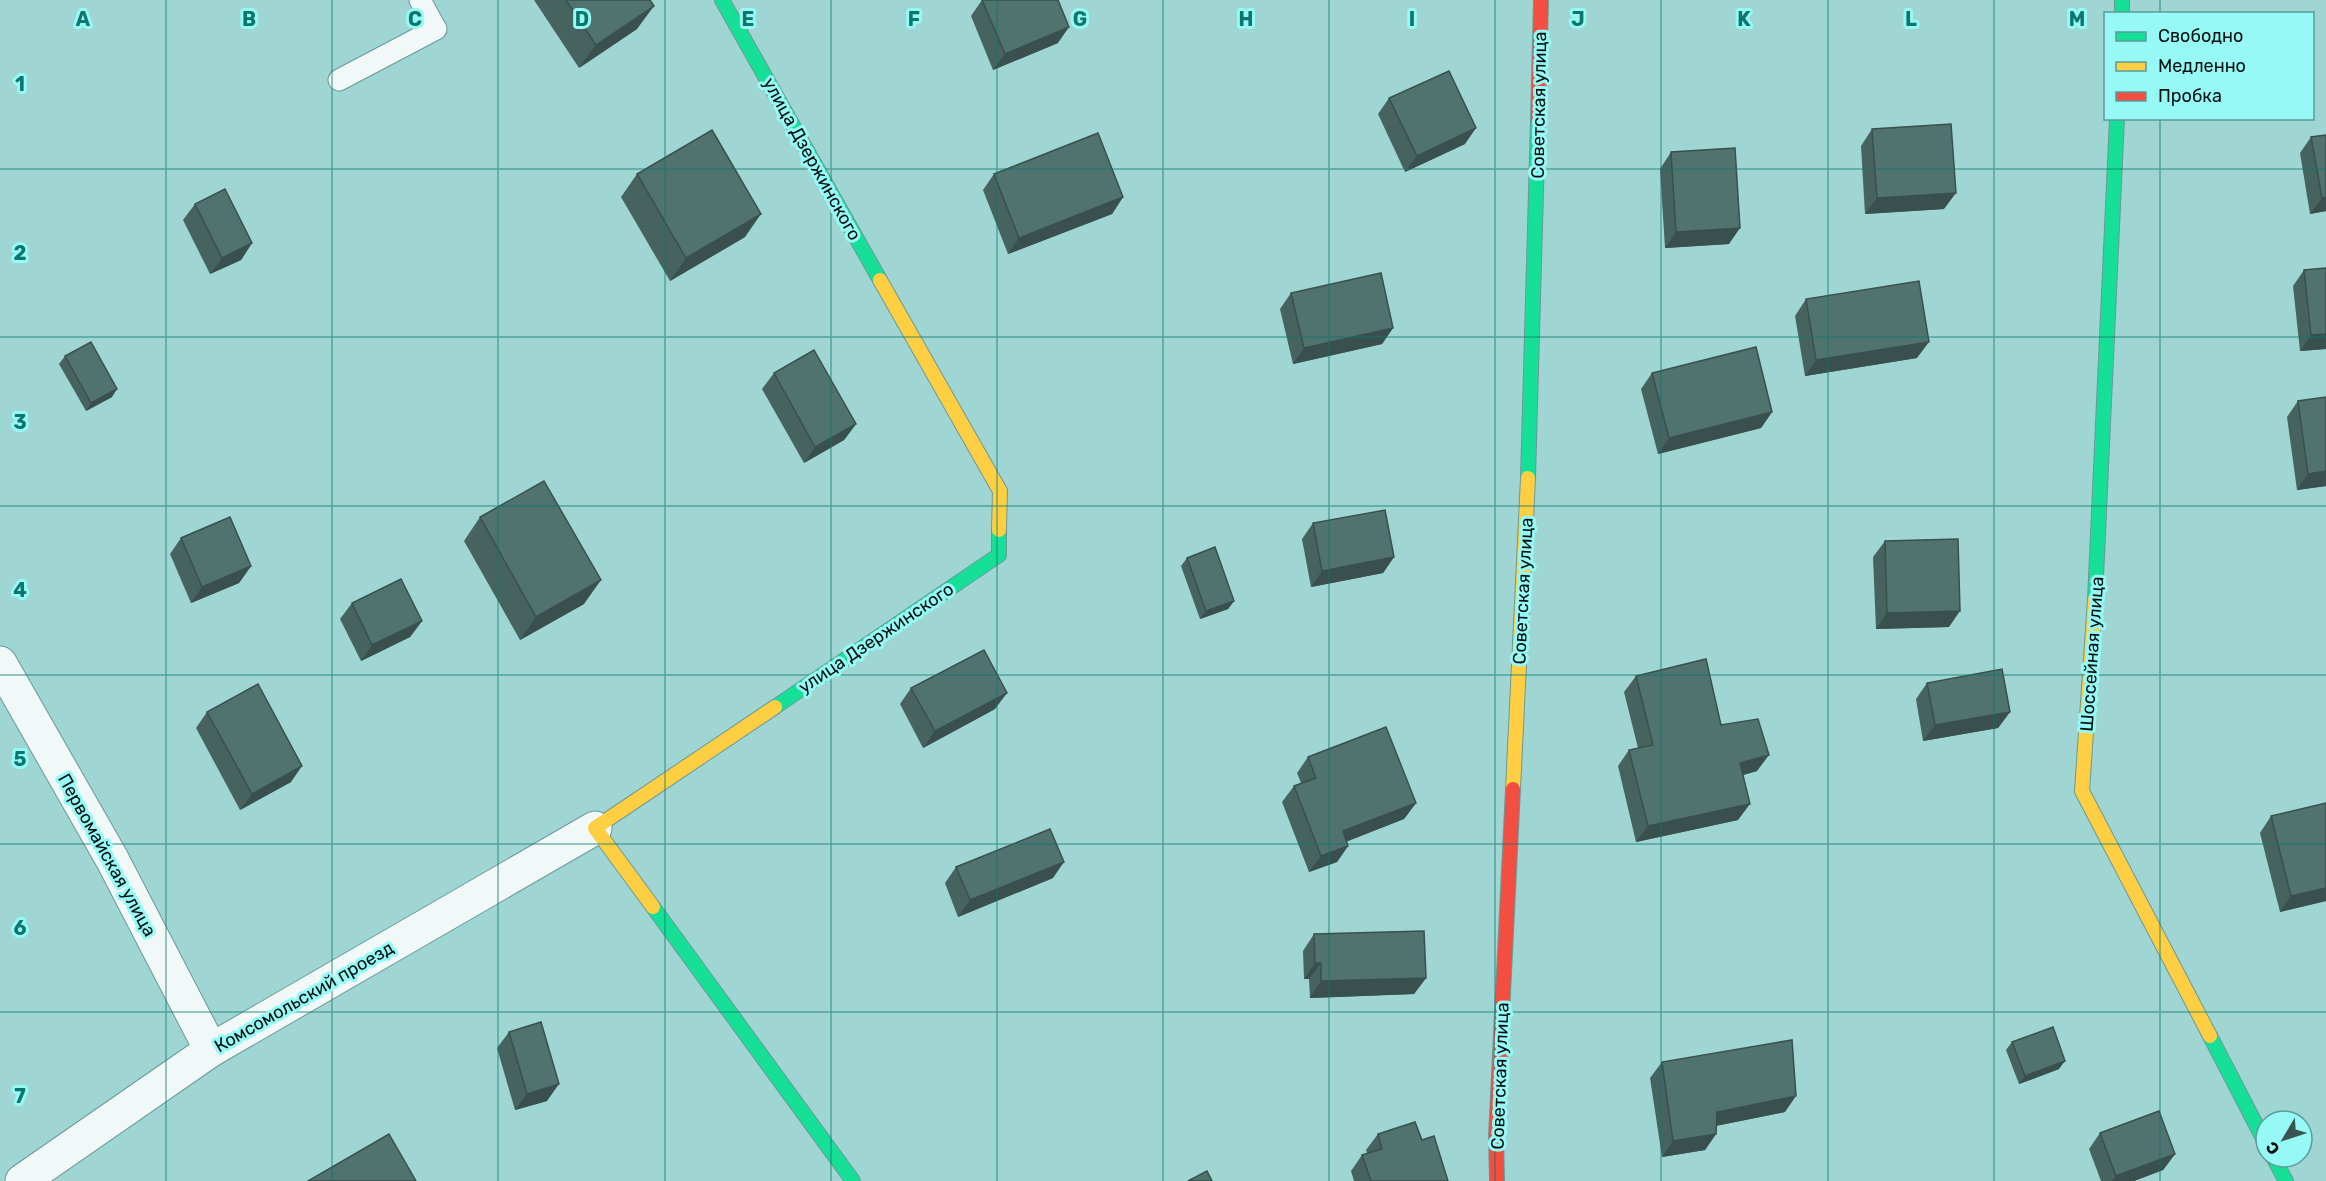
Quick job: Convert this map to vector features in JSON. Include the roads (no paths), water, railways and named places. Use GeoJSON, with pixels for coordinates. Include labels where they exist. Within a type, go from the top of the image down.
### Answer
{"type":"FeatureCollection","features":[{"type":"Feature","properties":{"kind":"street","name":"улица Дзержинского"},"geometry":{"type":"LineString","coordinates":[[595,828],[999,555],[1000,491],[722,0]]}},
{"type":"Feature","properties":{"kind":"street","name":"Советская улица"},"geometry":{"type":"LineString","coordinates":[[1497,1181],[1496,1136],[1531,425],[1541,0]]}},
{"type":"Feature","properties":{"kind":"street","name":"Шоссейная улица"},"geometry":{"type":"LineString","coordinates":[[2117,120],[2097,575],[2082,791],[2254,1121]]}},
{"type":"Feature","properties":{"kind":"street","name":"Первомайская улица"},"geometry":{"type":"LineString","coordinates":[[0,663],[112,859],[211,1050]]}},
{"type":"Feature","properties":{"kind":"street","name":"Комсомольский проезд"},"geometry":{"type":"LineString","coordinates":[[22,1181],[211,1050],[595,828]]}},
{"type":"Feature","properties":{"kind":"street"},"geometry":{"type":"LineString","coordinates":[[595,828],[853,1181]]}},
{"type":"Feature","properties":{"kind":"lane"},"geometry":{"type":"LineString","coordinates":[[339,80],[436,29],[420,0]]}}]}
